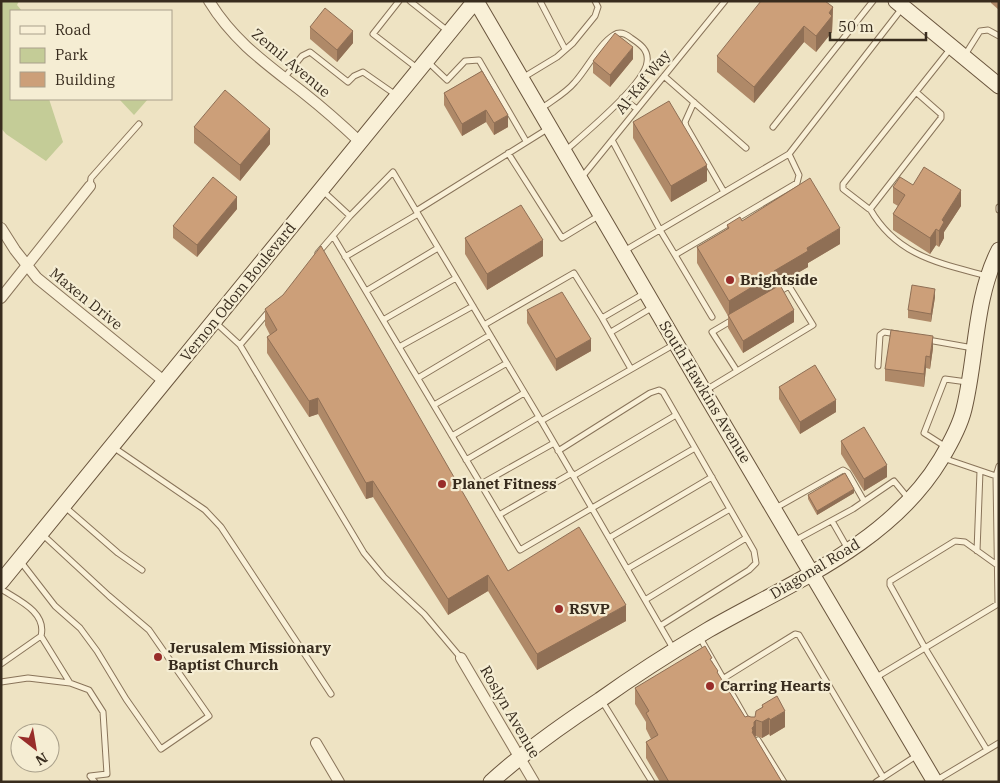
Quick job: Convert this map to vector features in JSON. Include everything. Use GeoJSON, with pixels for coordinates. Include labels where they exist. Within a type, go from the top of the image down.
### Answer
{"type":"FeatureCollection","features":[{"type":"Feature","properties":{"kind":"street","name":"Zemil Avenue"},"geometry":{"type":"LineString","coordinates":[[209,1],[224,24],[246,48],[360,142]]}},
{"type":"Feature","properties":{"kind":"street","name":"Vernon Odom Boulevard"},"geometry":{"type":"LineString","coordinates":[[1,582],[475,1]]}},
{"type":"Feature","properties":{"kind":"street","name":"South Hawkins Avenue"},"geometry":{"type":"LineString","coordinates":[[475,1],[703,391],[794,541],[935,781]]}},
{"type":"Feature","properties":{"kind":"street"},"geometry":{"type":"LineString","coordinates":[[899,4],[999,86]]}},
{"type":"Feature","properties":{"kind":"street"},"geometry":{"type":"LineString","coordinates":[[1,298],[90,186]]}},
{"type":"Feature","properties":{"kind":"street","name":"Maxen Drive"},"geometry":{"type":"LineString","coordinates":[[1,228],[26,266],[37,278],[164,382]]}},
{"type":"Feature","properties":{"kind":"street","name":"Diagonal Road"},"geometry":{"type":"LineString","coordinates":[[491,782],[519,757],[674,650],[849,550],[893,516],[909,500],[929,478],[945,453],[963,411],[970,382],[974,348],[988,277],[999,250]]}},
{"type":"Feature","properties":{"kind":"street","name":"Roslyn Avenue"},"geometry":{"type":"LineString","coordinates":[[462,658],[534,782]]}},
{"type":"Feature","properties":{"kind":"street"},"geometry":{"type":"LineString","coordinates":[[316,743],[339,782]]}},
{"type":"Feature","properties":{"kind":"lane"},"geometry":{"type":"LineString","coordinates":[[399,1],[373,34],[448,80],[465,60],[479,60],[526,141]]}},
{"type":"Feature","properties":{"kind":"lane"},"geometry":{"type":"LineString","coordinates":[[410,1],[449,33]]}},
{"type":"Feature","properties":{"kind":"lane"},"geometry":{"type":"LineString","coordinates":[[540,1],[565,50]]}},
{"type":"Feature","properties":{"kind":"lane"},"geometry":{"type":"LineString","coordinates":[[521,79],[565,50],[595,16],[598,7],[595,1]]}},
{"type":"Feature","properties":{"kind":"lane","name":"Al-Kaf Way"},"geometry":{"type":"LineString","coordinates":[[580,179],[726,1]]}},
{"type":"Feature","properties":{"kind":"lane"},"geometry":{"type":"LineString","coordinates":[[773,127],[873,1]]}},
{"type":"Feature","properties":{"kind":"lane"},"geometry":{"type":"LineString","coordinates":[[622,252],[789,154],[899,4]]}},
{"type":"Feature","properties":{"kind":"lane"},"geometry":{"type":"LineString","coordinates":[[964,58],[980,30],[988,30],[999,36]]}},
{"type":"Feature","properties":{"kind":"lane"},"geometry":{"type":"LineString","coordinates":[[539,110],[575,82],[606,41],[615,34],[625,33],[641,45],[646,52],[647,62],[643,73],[622,98],[564,152]]}},
{"type":"Feature","properties":{"kind":"lane"},"geometry":{"type":"LineString","coordinates":[[951,47],[843,184],[843,189],[870,208],[889,234],[919,255],[931,261],[988,277]]}},
{"type":"Feature","properties":{"kind":"lane"},"geometry":{"type":"LineString","coordinates":[[284,78],[302,56],[310,52],[348,82],[354,76],[363,72],[397,96]]}},
{"type":"Feature","properties":{"kind":"lane"},"geometry":{"type":"LineString","coordinates":[[664,76],[746,148]]}},
{"type":"Feature","properties":{"kind":"lane"},"geometry":{"type":"LineString","coordinates":[[870,208],[941,118],[941,114],[916,92]]}},
{"type":"Feature","properties":{"kind":"lane"},"geometry":{"type":"LineString","coordinates":[[622,98],[637,109]]}},
{"type":"Feature","properties":{"kind":"lane"},"geometry":{"type":"LineString","coordinates":[[694,102],[685,122],[686,126],[724,192]]}},
{"type":"Feature","properties":{"kind":"lane"},"geometry":{"type":"LineString","coordinates":[[90,186],[91,178],[139,124]]}},
{"type":"Feature","properties":{"kind":"lane"},"geometry":{"type":"LineString","coordinates":[[345,257],[526,141],[550,128]]}},
{"type":"Feature","properties":{"kind":"lane"},"geometry":{"type":"LineString","coordinates":[[612,140],[660,230],[712,317]]}},
{"type":"Feature","properties":{"kind":"lane"},"geometry":{"type":"LineString","coordinates":[[508,153],[562,238],[601,215]]}},
{"type":"Feature","properties":{"kind":"lane"},"geometry":{"type":"LineString","coordinates":[[675,255],[797,182],[799,175],[789,154]]}},
{"type":"Feature","properties":{"kind":"lane"},"geometry":{"type":"LineString","coordinates":[[314,258],[350,216],[393,172],[573,475],[674,650]]}},
{"type":"Feature","properties":{"kind":"lane"},"geometry":{"type":"LineString","coordinates":[[321,189],[350,216]]}},
{"type":"Feature","properties":{"kind":"lane"},"geometry":{"type":"LineString","coordinates":[[333,236],[520,550],[695,448]]}},
{"type":"Feature","properties":{"kind":"lane"},"geometry":{"type":"LineString","coordinates":[[366,291],[438,248]]}},
{"type":"Feature","properties":{"kind":"lane"},"geometry":{"type":"LineString","coordinates":[[484,324],[574,273],[611,332],[631,369]]}},
{"type":"Feature","properties":{"kind":"lane"},"geometry":{"type":"LineString","coordinates":[[383,320],[456,278]]}},
{"type":"Feature","properties":{"kind":"lane"},"geometry":{"type":"LineString","coordinates":[[703,391],[813,325],[789,286],[772,296]]}},
{"type":"Feature","properties":{"kind":"lane"},"geometry":{"type":"LineString","coordinates":[[602,318],[646,292]]}},
{"type":"Feature","properties":{"kind":"lane"},"geometry":{"type":"LineString","coordinates":[[399,347],[473,306]]}},
{"type":"Feature","properties":{"kind":"lane"},"geometry":{"type":"LineString","coordinates":[[611,332],[654,307]]}},
{"type":"Feature","properties":{"kind":"lane"},"geometry":{"type":"LineString","coordinates":[[240,344],[271,308]]}},
{"type":"Feature","properties":{"kind":"lane"},"geometry":{"type":"LineString","coordinates":[[737,371],[712,332],[738,317]]}},
{"type":"Feature","properties":{"kind":"lane"},"geometry":{"type":"LineString","coordinates":[[214,321],[240,344],[364,553],[384,577],[424,614],[462,658]]}},
{"type":"Feature","properties":{"kind":"lane"},"geometry":{"type":"LineString","coordinates":[[878,366],[880,335],[884,332],[902,335]]}},
{"type":"Feature","properties":{"kind":"lane"},"geometry":{"type":"LineString","coordinates":[[418,378],[490,335]]}},
{"type":"Feature","properties":{"kind":"lane"},"geometry":{"type":"LineString","coordinates":[[920,338],[974,348]]}},
{"type":"Feature","properties":{"kind":"lane"},"geometry":{"type":"LineString","coordinates":[[466,460],[676,344]]}},
{"type":"Feature","properties":{"kind":"lane"},"geometry":{"type":"LineString","coordinates":[[434,405],[506,363]]}},
{"type":"Feature","properties":{"kind":"lane"},"geometry":{"type":"LineString","coordinates":[[970,382],[945,379],[924,433],[945,453],[980,471],[996,476]]}},
{"type":"Feature","properties":{"kind":"lane"},"geometry":{"type":"LineString","coordinates":[[558,450],[654,390],[662,392],[676,415],[754,551],[756,563],[749,570],[660,626]]}},
{"type":"Feature","properties":{"kind":"lane"},"geometry":{"type":"LineString","coordinates":[[452,436],[524,393]]}},
{"type":"Feature","properties":{"kind":"lane"},"geometry":{"type":"LineString","coordinates":[[499,515],[573,475],[676,415]]}},
{"type":"Feature","properties":{"kind":"lane"},"geometry":{"type":"LineString","coordinates":[[481,484],[554,443]]}},
{"type":"Feature","properties":{"kind":"lane"},"geometry":{"type":"LineString","coordinates":[[112,446],[205,510],[220,527],[331,694]]}},
{"type":"Feature","properties":{"kind":"lane"},"geometry":{"type":"LineString","coordinates":[[874,678],[998,604],[996,476],[999,466]]}},
{"type":"Feature","properties":{"kind":"lane"},"geometry":{"type":"LineString","coordinates":[[774,509],[843,470],[848,473],[864,501]]}},
{"type":"Feature","properties":{"kind":"lane"},"geometry":{"type":"LineString","coordinates":[[977,551],[980,471]]}},
{"type":"Feature","properties":{"kind":"lane"},"geometry":{"type":"LineString","coordinates":[[609,538],[712,478]]}},
{"type":"Feature","properties":{"kind":"lane"},"geometry":{"type":"LineString","coordinates":[[794,541],[832,521],[894,481],[909,500]]}},
{"type":"Feature","properties":{"kind":"lane"},"geometry":{"type":"LineString","coordinates":[[63,506],[118,553],[142,570]]}},
{"type":"Feature","properties":{"kind":"lane"},"geometry":{"type":"LineString","coordinates":[[627,569],[730,509]]}},
{"type":"Feature","properties":{"kind":"lane"},"geometry":{"type":"LineString","coordinates":[[832,521],[849,550]]}},
{"type":"Feature","properties":{"kind":"lane"},"geometry":{"type":"LineString","coordinates":[[19,560],[55,606],[80,628],[98,651],[126,699],[161,748],[209,716],[149,630],[41,533]]}},
{"type":"Feature","properties":{"kind":"lane"},"geometry":{"type":"LineString","coordinates":[[645,600],[746,538]]}},
{"type":"Feature","properties":{"kind":"lane"},"geometry":{"type":"LineString","coordinates":[[987,750],[925,648],[890,585],[890,581],[955,541],[965,542],[997,565]]}},
{"type":"Feature","properties":{"kind":"lane"},"geometry":{"type":"LineString","coordinates":[[1,590],[33,610],[40,619],[42,626],[41,636],[70,683]]}},
{"type":"Feature","properties":{"kind":"lane"},"geometry":{"type":"LineString","coordinates":[[724,678],[795,634],[799,636],[883,777]]}},
{"type":"Feature","properties":{"kind":"lane"},"geometry":{"type":"LineString","coordinates":[[1,664],[41,636]]}},
{"type":"Feature","properties":{"kind":"lane"},"geometry":{"type":"LineString","coordinates":[[699,636],[752,729]]}},
{"type":"Feature","properties":{"kind":"lane"},"geometry":{"type":"LineString","coordinates":[[1,682],[28,678],[70,683],[89,690],[103,712],[107,774],[90,779]]}},
{"type":"Feature","properties":{"kind":"lane"},"geometry":{"type":"LineString","coordinates":[[601,699],[652,782]]}},
{"type":"Feature","properties":{"kind":"lane"},"geometry":{"type":"LineString","coordinates":[[758,740],[784,782]]}},
{"type":"Feature","properties":{"kind":"lane"},"geometry":{"type":"LineString","coordinates":[[935,781],[999,743]]}},
{"type":"Feature","properties":{"kind":"lane"},"geometry":{"type":"LineString","coordinates":[[876,782],[919,754]]}},
{"type":"Feature","properties":{"kind":"lane"},"geometry":{"type":"LineString","coordinates":[[90,779],[94,782]]}},
{"type":"Feature","properties":{"kind":"green space"},"geometry":{"type":"Polygon","coordinates":[[[1,1],[19,1],[17,5],[21,10],[10,10],[10,100],[49,100],[63,142],[46,161],[6,134],[1,128],[1,1]]]}},
{"type":"Feature","properties":{"kind":"green space"},"geometry":{"type":"Polygon","coordinates":[[[120,100],[147,100],[134,115],[120,100]]]}},
{"type":"Feature","properties":{"kind":"building"},"geometry":{"type":"Polygon","coordinates":[[[761,1],[825,1],[833,7],[829,13],[832,16],[816,36],[804,26],[754,87],[717,56],[761,1]]]}},
{"type":"Feature","properties":{"kind":"building"},"geometry":{"type":"Polygon","coordinates":[[[325,8],[353,31],[337,50],[310,27],[325,8]]]}},
{"type":"Feature","properties":{"kind":"building"},"geometry":{"type":"Polygon","coordinates":[[[615,33],[633,47],[610,75],[593,61],[615,33]]]}},
{"type":"Feature","properties":{"kind":"building"},"geometry":{"type":"Polygon","coordinates":[[[482,71],[508,115],[494,123],[486,110],[462,124],[444,93],[482,71]]]}},
{"type":"Feature","properties":{"kind":"building"},"geometry":{"type":"Polygon","coordinates":[[[225,90],[270,129],[240,165],[194,127],[225,90]]]}},
{"type":"Feature","properties":{"kind":"building"},"geometry":{"type":"Polygon","coordinates":[[[669,101],[707,165],[671,186],[633,122],[669,101]]]}},
{"type":"Feature","properties":{"kind":"building"},"geometry":{"type":"Polygon","coordinates":[[[924,167],[961,190],[942,220],[944,222],[939,231],[936,229],[930,238],[893,214],[905,195],[893,187],[900,177],[913,185],[924,167]]]}},
{"type":"Feature","properties":{"kind":"building"},"geometry":{"type":"Polygon","coordinates":[[[213,177],[237,197],[197,245],[173,226],[213,177]]]}},
{"type":"Feature","properties":{"kind":"building"},"geometry":{"type":"Polygon","coordinates":[[[810,178],[840,228],[807,248],[808,251],[774,271],[775,273],[729,301],[697,247],[729,228],[727,225],[740,217],[742,221],[810,178]]]}},
{"type":"Feature","properties":{"kind":"building"},"geometry":{"type":"Polygon","coordinates":[[[521,205],[543,240],[487,274],[465,238],[521,205]]]}},
{"type":"Feature","properties":{"kind":"building"},"geometry":{"type":"Polygon","coordinates":[[[321,246],[508,571],[579,527],[626,605],[537,654],[488,575],[448,599],[373,481],[366,483],[318,398],[309,401],[267,337],[277,330],[265,309],[283,295],[321,246]]]}},
{"type":"Feature","properties":{"kind":"building"},"geometry":{"type":"Polygon","coordinates":[[[780,285],[794,310],[743,341],[728,315],[780,285]]]}},
{"type":"Feature","properties":{"kind":"building"},"geometry":{"type":"Polygon","coordinates":[[[912,285],[935,289],[931,314],[908,310],[912,285]]]}},
{"type":"Feature","properties":{"kind":"building"},"geometry":{"type":"Polygon","coordinates":[[[562,292],[591,339],[556,359],[527,310],[562,292]]]}},
{"type":"Feature","properties":{"kind":"building"},"geometry":{"type":"Polygon","coordinates":[[[891,330],[933,336],[930,357],[926,356],[924,374],[885,369],[891,330]]]}},
{"type":"Feature","properties":{"kind":"building"},"geometry":{"type":"Polygon","coordinates":[[[815,365],[836,400],[800,422],[779,387],[815,365]]]}},
{"type":"Feature","properties":{"kind":"building"},"geometry":{"type":"Polygon","coordinates":[[[864,427],[887,465],[864,479],[841,441],[864,427]]]}},
{"type":"Feature","properties":{"kind":"building"},"geometry":{"type":"Polygon","coordinates":[[[845,473],[854,489],[817,511],[808,495],[845,473]]]}},
{"type":"Feature","properties":{"kind":"building"},"geometry":{"type":"Polygon","coordinates":[[[705,646],[717,672],[745,717],[755,717],[756,711],[763,707],[762,705],[777,696],[785,711],[770,720],[769,718],[762,722],[756,720],[752,732],[782,782],[669,782],[646,742],[658,735],[646,713],[649,711],[635,688],[705,646]]]}},
{"type":"Feature","properties":{"kind":"place","name":"Brightside"},"geometry":{"type":"Point","coordinates":[730,280]}},
{"type":"Feature","properties":{"kind":"place","name":"Planet Fitness"},"geometry":{"type":"Point","coordinates":[442,484]}},
{"type":"Feature","properties":{"kind":"place","name":"RSVP"},"geometry":{"type":"Point","coordinates":[559,609]}},
{"type":"Feature","properties":{"kind":"place","name":"Jerusalem Missionary Baptist Church"},"geometry":{"type":"Point","coordinates":[158,657]}},
{"type":"Feature","properties":{"kind":"place","name":"Carring Hearts"},"geometry":{"type":"Point","coordinates":[710,686]}}]}
